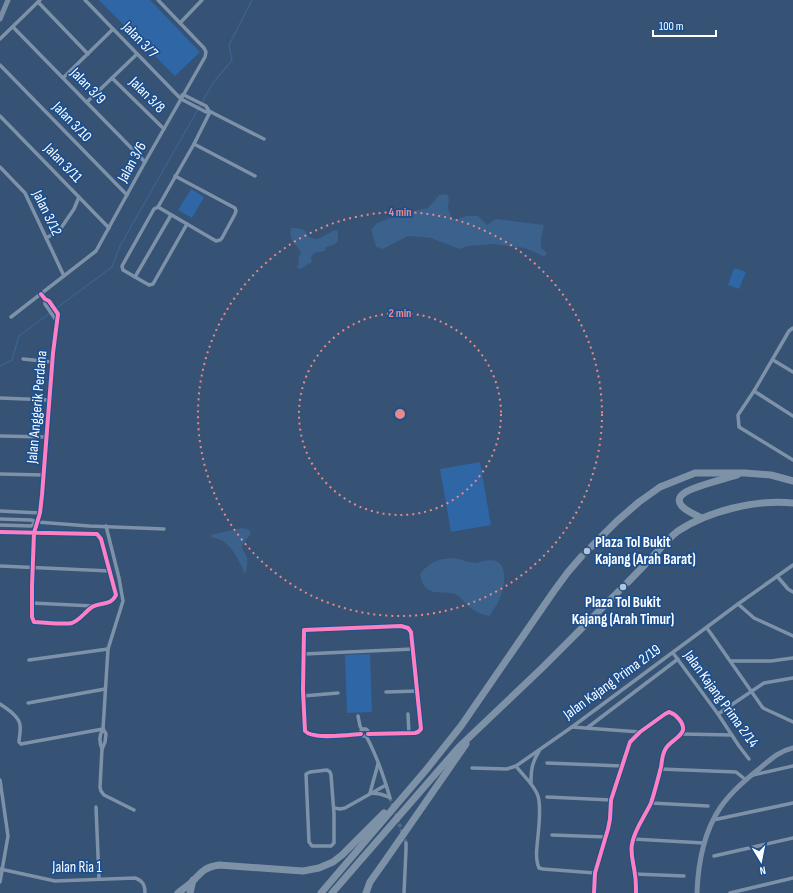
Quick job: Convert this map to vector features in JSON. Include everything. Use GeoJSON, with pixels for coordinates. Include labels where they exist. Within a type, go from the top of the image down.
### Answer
{"type":"FeatureCollection","features":[{"type":"Feature","properties":{"kind":"highway"},"geometry":{"type":"LineString","coordinates":[[592,546],[617,521],[639,502],[660,487],[695,473],[744,473],[771,476],[793,481]]}},
{"type":"Feature","properties":{"kind":"highway"},"geometry":{"type":"LineString","coordinates":[[702,518],[681,506],[679,502],[682,494],[689,489],[744,473]]}},
{"type":"Feature","properties":{"kind":"highway"},"geometry":{"type":"LineString","coordinates":[[628,582],[669,539],[702,518],[737,507],[767,503],[793,503]]}},
{"type":"Feature","properties":{"kind":"highway"},"geometry":{"type":"LineString","coordinates":[[323,891],[426,770],[461,726],[554,591],[568,572],[582,557]]}},
{"type":"Feature","properties":{"kind":"highway"},"geometry":{"type":"LineString","coordinates":[[332,893],[459,747],[542,668],[618,592]]}},
{"type":"Feature","properties":{"kind":"highway"},"geometry":{"type":"LineString","coordinates":[[366,893],[370,882],[474,734]]}},
{"type":"Feature","properties":{"kind":"highway"},"geometry":{"type":"LineString","coordinates":[[178,893],[201,872],[207,868],[218,865],[303,871],[319,868],[333,862],[342,856],[426,770]]}},
{"type":"Feature","properties":{"kind":"highway"},"geometry":{"type":"LineString","coordinates":[[190,893],[194,880]]}},
{"type":"Feature","properties":{"kind":"street"},"geometry":{"type":"LineString","coordinates":[[0,19],[8,0]]}},
{"type":"Feature","properties":{"kind":"street","name":"Jalan 3/7"},"geometry":{"type":"LineString","coordinates":[[85,0],[181,99],[206,112],[210,112]]}},
{"type":"Feature","properties":{"kind":"street","name":"Jalan 3/6"},"geometry":{"type":"LineString","coordinates":[[10,317],[96,251],[205,57],[206,52],[204,48],[158,0]]}},
{"type":"Feature","properties":{"kind":"street"},"geometry":{"type":"LineString","coordinates":[[180,23],[202,0]]}},
{"type":"Feature","properties":{"kind":"street"},"geometry":{"type":"LineString","coordinates":[[0,39],[39,1],[88,54]]}},
{"type":"Feature","properties":{"kind":"street","name":"Jalan 3/9"},"geometry":{"type":"LineString","coordinates":[[13,27],[145,162]]}},
{"type":"Feature","properties":{"kind":"street"},"geometry":{"type":"LineString","coordinates":[[63,78],[113,29]]}},
{"type":"Feature","properties":{"kind":"street"},"geometry":{"type":"LineString","coordinates":[[87,102],[137,54]]}},
{"type":"Feature","properties":{"kind":"street","name":"Jalan 3/10"},"geometry":{"type":"LineString","coordinates":[[0,65],[127,194]]}},
{"type":"Feature","properties":{"kind":"street","name":"Jalan 3/8"},"geometry":{"type":"LineString","coordinates":[[112,78],[164,129]]}},
{"type":"Feature","properties":{"kind":"street"},"geometry":{"type":"LineString","coordinates":[[178,96],[184,95],[189,97],[206,106],[210,112],[264,139]]}},
{"type":"Feature","properties":{"kind":"street"},"geometry":{"type":"LineString","coordinates":[[187,224],[153,284],[149,285],[123,270],[122,266],[154,209],[158,207],[194,144],[210,112]]}},
{"type":"Feature","properties":{"kind":"street","name":"Jalan 3/11"},"geometry":{"type":"LineString","coordinates":[[0,116],[109,228]]}},
{"type":"Feature","properties":{"kind":"street"},"geometry":{"type":"LineString","coordinates":[[194,144],[255,176]]}},
{"type":"Feature","properties":{"kind":"street","name":"Jalan 3/12"},"geometry":{"type":"LineString","coordinates":[[0,166],[25,193],[64,276]]}},
{"type":"Feature","properties":{"kind":"street"},"geometry":{"type":"LineString","coordinates":[[158,207],[216,241],[220,240],[235,214],[235,208],[175,176]]}},
{"type":"Feature","properties":{"kind":"street"},"geometry":{"type":"LineString","coordinates":[[46,238],[59,231],[74,209],[79,197]]}},
{"type":"Feature","properties":{"kind":"street"},"geometry":{"type":"LineString","coordinates":[[135,277],[171,215]]}},
{"type":"Feature","properties":{"kind":"street","name":"Jalan Anggerik Perdana"},"geometry":{"type":"LineString","coordinates":[[41,294],[58,314],[56,320],[52,362],[42,495],[40,513],[34,533],[32,617],[34,622],[70,623],[93,606]]}},
{"type":"Feature","properties":{"kind":"street"},"geometry":{"type":"LineString","coordinates":[[47,300],[45,304],[56,320]]}},
{"type":"Feature","properties":{"kind":"street"},"geometry":{"type":"LineString","coordinates":[[793,328],[789,331],[773,360],[738,415],[739,427],[793,460]]}},
{"type":"Feature","properties":{"kind":"street"},"geometry":{"type":"LineString","coordinates":[[23,359],[52,362]]}},
{"type":"Feature","properties":{"kind":"street"},"geometry":{"type":"LineString","coordinates":[[773,360],[793,372]]}},
{"type":"Feature","properties":{"kind":"street"},"geometry":{"type":"LineString","coordinates":[[754,391],[793,416]]}},
{"type":"Feature","properties":{"kind":"street"},"geometry":{"type":"LineString","coordinates":[[0,398],[49,400]]}},
{"type":"Feature","properties":{"kind":"street"},"geometry":{"type":"LineString","coordinates":[[0,436],[46,437]]}},
{"type":"Feature","properties":{"kind":"street"},"geometry":{"type":"LineString","coordinates":[[0,474],[44,475]]}},
{"type":"Feature","properties":{"kind":"street"},"geometry":{"type":"LineString","coordinates":[[0,511],[40,513]]}},
{"type":"Feature","properties":{"kind":"street"},"geometry":{"type":"LineString","coordinates":[[0,519],[164,529]]}},
{"type":"Feature","properties":{"kind":"street"},"geometry":{"type":"LineString","coordinates":[[0,525],[31,526],[37,522]]}},
{"type":"Feature","properties":{"kind":"street"},"geometry":{"type":"LineString","coordinates":[[106,526],[123,601],[108,648],[103,729],[106,734],[102,749],[100,787],[104,795],[134,810]]}},
{"type":"Feature","properties":{"kind":"street"},"geometry":{"type":"LineString","coordinates":[[0,532],[97,534],[101,539],[116,595],[111,602],[93,606],[32,603]]}},
{"type":"Feature","properties":{"kind":"street","name":"Jalan Kajang Prima 2/19"},"geometry":{"type":"LineString","coordinates":[[472,768],[506,769],[516,766],[572,727],[793,565]]}},
{"type":"Feature","properties":{"kind":"street"},"geometry":{"type":"LineString","coordinates":[[0,566],[110,571]]}},
{"type":"Feature","properties":{"kind":"street"},"geometry":{"type":"LineString","coordinates":[[777,576],[788,589],[793,592]]}},
{"type":"Feature","properties":{"kind":"street"},"geometry":{"type":"LineString","coordinates":[[738,604],[754,618],[793,636]]}},
{"type":"Feature","properties":{"kind":"street"},"geometry":{"type":"LineString","coordinates":[[358,716],[361,732],[363,736],[367,735],[409,734],[418,732],[421,729],[411,632],[408,628],[401,626],[304,630],[303,696],[305,731],[307,733],[320,736],[361,732],[363,729],[366,729],[368,731],[367,735],[386,785],[389,798],[380,794],[370,793]]}},
{"type":"Feature","properties":{"kind":"street"},"geometry":{"type":"LineString","coordinates":[[707,628],[763,708],[793,722]]}},
{"type":"Feature","properties":{"kind":"street"},"geometry":{"type":"LineString","coordinates":[[29,660],[108,648]]}},
{"type":"Feature","properties":{"kind":"street"},"geometry":{"type":"LineString","coordinates":[[304,654],[413,649]]}},
{"type":"Feature","properties":{"kind":"street","name":"Jalan Kajang Prima 2/14"},"geometry":{"type":"LineString","coordinates":[[673,653],[749,759]]}},
{"type":"Feature","properties":{"kind":"street"},"geometry":{"type":"LineString","coordinates":[[731,661],[771,661],[793,658]]}},
{"type":"Feature","properties":{"kind":"street"},"geometry":{"type":"LineString","coordinates":[[587,728],[678,659]]}},
{"type":"Feature","properties":{"kind":"street"},"geometry":{"type":"LineString","coordinates":[[718,714],[764,683],[793,678]]}},
{"type":"Feature","properties":{"kind":"street"},"geometry":{"type":"LineString","coordinates":[[28,703],[105,689]]}},
{"type":"Feature","properties":{"kind":"street"},"geometry":{"type":"LineString","coordinates":[[386,692],[417,691]]}},
{"type":"Feature","properties":{"kind":"street"},"geometry":{"type":"LineString","coordinates":[[303,696],[338,693]]}},
{"type":"Feature","properties":{"kind":"street"},"geometry":{"type":"LineString","coordinates":[[0,704],[16,717],[20,725],[19,742],[22,744],[103,729]]}},
{"type":"Feature","properties":{"kind":"street"},"geometry":{"type":"LineString","coordinates":[[594,893],[595,873],[610,819],[611,800],[630,742],[640,732],[669,712],[674,714],[683,724],[684,728],[682,734]]}},
{"type":"Feature","properties":{"kind":"street"},"geometry":{"type":"LineString","coordinates":[[408,714],[409,734]]}},
{"type":"Feature","properties":{"kind":"street"},"geometry":{"type":"LineString","coordinates":[[572,727],[640,732]]}},
{"type":"Feature","properties":{"kind":"street"},"geometry":{"type":"LineString","coordinates":[[636,893],[635,874],[631,856],[633,839],[651,803],[664,752],[667,746],[670,742],[682,734],[732,735]]}},
{"type":"Feature","properties":{"kind":"street"},"geometry":{"type":"LineString","coordinates":[[531,783],[532,765],[541,748]]}},
{"type":"Feature","properties":{"kind":"street"},"geometry":{"type":"LineString","coordinates":[[697,893],[697,880],[704,843],[713,820],[721,807],[729,796],[748,778],[777,755],[793,748]]}},
{"type":"Feature","properties":{"kind":"street"},"geometry":{"type":"LineString","coordinates":[[370,793],[378,763]]}},
{"type":"Feature","properties":{"kind":"street"},"geometry":{"type":"LineString","coordinates":[[547,763],[622,766]]}},
{"type":"Feature","properties":{"kind":"street"},"geometry":{"type":"LineString","coordinates":[[516,766],[531,783],[539,802],[536,855],[536,862],[539,868],[595,873]]}},
{"type":"Feature","properties":{"kind":"street"},"geometry":{"type":"LineString","coordinates":[[660,769],[736,772],[748,778],[793,766]]}},
{"type":"Feature","properties":{"kind":"street"},"geometry":{"type":"LineString","coordinates":[[327,770],[330,772],[334,808],[334,844],[331,846],[312,846],[309,842],[306,774],[310,772],[327,770]]}},
{"type":"Feature","properties":{"kind":"street"},"geometry":{"type":"LineString","coordinates":[[0,780],[8,836],[1,869],[0,882]]}},
{"type":"Feature","properties":{"kind":"street"},"geometry":{"type":"LineString","coordinates":[[334,808],[345,808],[386,785]]}},
{"type":"Feature","properties":{"kind":"street"},"geometry":{"type":"LineString","coordinates":[[547,797],[611,800]]}},
{"type":"Feature","properties":{"kind":"street"},"geometry":{"type":"LineString","coordinates":[[651,803],[708,806]]}},
{"type":"Feature","properties":{"kind":"street"},"geometry":{"type":"LineString","coordinates":[[713,820],[793,803]]}},
{"type":"Feature","properties":{"kind":"street"},"geometry":{"type":"LineString","coordinates":[[96,807],[99,879]]}},
{"type":"Feature","properties":{"kind":"street"},"geometry":{"type":"LineString","coordinates":[[552,835],[606,837]]}},
{"type":"Feature","properties":{"kind":"street"},"geometry":{"type":"LineString","coordinates":[[714,856],[793,838]]}},
{"type":"Feature","properties":{"kind":"street"},"geometry":{"type":"LineString","coordinates":[[633,839],[704,843]]}},
{"type":"Feature","properties":{"kind":"street"},"geometry":{"type":"LineString","coordinates":[[404,893],[406,843]]}},
{"type":"Feature","properties":{"kind":"street","name":"Jalan Ria 1"},"geometry":{"type":"LineString","coordinates":[[1,869],[55,881],[135,878],[143,883],[145,893]]}},
{"type":"Feature","properties":{"kind":"street"},"geometry":{"type":"LineString","coordinates":[[635,874],[684,876]]}},
{"type":"Feature","properties":{"kind":"street"},"geometry":{"type":"LineString","coordinates":[[730,893],[793,878]]}},
{"type":"Feature","properties":{"kind":"shaded area"},"geometry":{"type":"Polygon","coordinates":[[[99,0],[150,0],[200,52],[175,76],[99,0]]]}},
{"type":"Feature","properties":{"kind":"shaded area"},"geometry":{"type":"Polygon","coordinates":[[[191,189],[204,197],[192,218],[178,210],[191,189]]]}},
{"type":"Feature","properties":{"kind":"shaded area"},"geometry":{"type":"Polygon","coordinates":[[[447,194],[449,199],[448,208],[452,219],[458,219],[466,216],[478,216],[487,225],[496,219],[544,225],[541,248],[547,253],[545,257],[525,248],[493,244],[469,246],[459,249],[431,238],[408,236],[383,249],[376,247],[371,230],[377,223],[400,214],[409,214],[428,208],[439,195],[447,194]]]}},
{"type":"Feature","properties":{"kind":"shaded area"},"geometry":{"type":"Polygon","coordinates":[[[291,228],[304,230],[309,237],[317,239],[337,230],[338,241],[335,244],[325,248],[325,251],[314,253],[311,257],[312,262],[301,269],[297,268],[299,263],[298,258],[301,253],[292,240],[290,233],[291,228]]]}},
{"type":"Feature","properties":{"kind":"shaded area"},"geometry":{"type":"Polygon","coordinates":[[[734,268],[746,272],[739,289],[728,285],[734,268]]]}},
{"type":"Feature","properties":{"kind":"shaded area"},"geometry":{"type":"Polygon","coordinates":[[[480,462],[491,525],[451,532],[440,469],[480,462]]]}},
{"type":"Feature","properties":{"kind":"shaded area"},"geometry":{"type":"Polygon","coordinates":[[[242,528],[248,529],[251,532],[242,546],[247,559],[245,574],[231,548],[222,541],[211,537],[211,535],[242,528]]]}},
{"type":"Feature","properties":{"kind":"shaded area"},"geometry":{"type":"Polygon","coordinates":[[[454,558],[475,563],[494,560],[500,564],[504,574],[502,593],[490,616],[474,610],[455,594],[432,591],[427,589],[424,585],[420,574],[431,563],[443,559],[454,558]]]}},
{"type":"Feature","properties":{"kind":"shaded area"},"geometry":{"type":"Polygon","coordinates":[[[370,654],[372,712],[347,713],[345,655],[370,654]]]}},
{"type":"Feature","properties":{"kind":"waterway"},"geometry":{"type":"LineString","coordinates":[[0,366],[12,360],[19,336],[112,267],[120,246],[213,83],[232,60],[229,45],[252,0]]}},
{"type":"Feature","properties":{"kind":"tunnel"},"geometry":{"type":"LineString","coordinates":[[581,557],[592,546]]}},
{"type":"Feature","properties":{"kind":"tunnel"},"geometry":{"type":"LineString","coordinates":[[618,592],[628,582]]}},
{"type":"Feature","properties":{"kind":"tunnel"},"geometry":{"type":"LineString","coordinates":[[390,798],[406,843]]}},
{"type":"Feature","properties":{"kind":"cycle path"},"geometry":{"type":"LineString","coordinates":[[0,532],[97,534],[101,539],[116,595],[111,601],[92,607],[78,620],[69,624],[34,622],[32,617],[34,533],[40,513],[42,495],[53,353],[58,314],[49,301],[41,294]]}},
{"type":"Feature","properties":{"kind":"cycle path"},"geometry":{"type":"LineString","coordinates":[[361,734],[323,736],[309,734],[305,731],[303,690],[304,630],[401,626],[408,628],[411,632],[421,729],[415,733],[368,734]]}},
{"type":"Feature","properties":{"kind":"cycle path"},"geometry":{"type":"LineString","coordinates":[[594,893],[595,873],[608,829],[611,800],[630,742],[640,732],[669,712],[679,719],[683,730],[682,733],[669,744],[664,752],[651,803],[637,828],[633,839],[631,852],[636,880],[636,893]]}},
{"type":"Feature","properties":{"kind":"place","name":"Plaza Tol Bukit Kajang (Arah Barat)"},"geometry":{"type":"Point","coordinates":[587,551]}},
{"type":"Feature","properties":{"kind":"place","name":"Plaza Tol Bukit Kajang (Arah Timur)"},"geometry":{"type":"Point","coordinates":[623,587]}}]}
